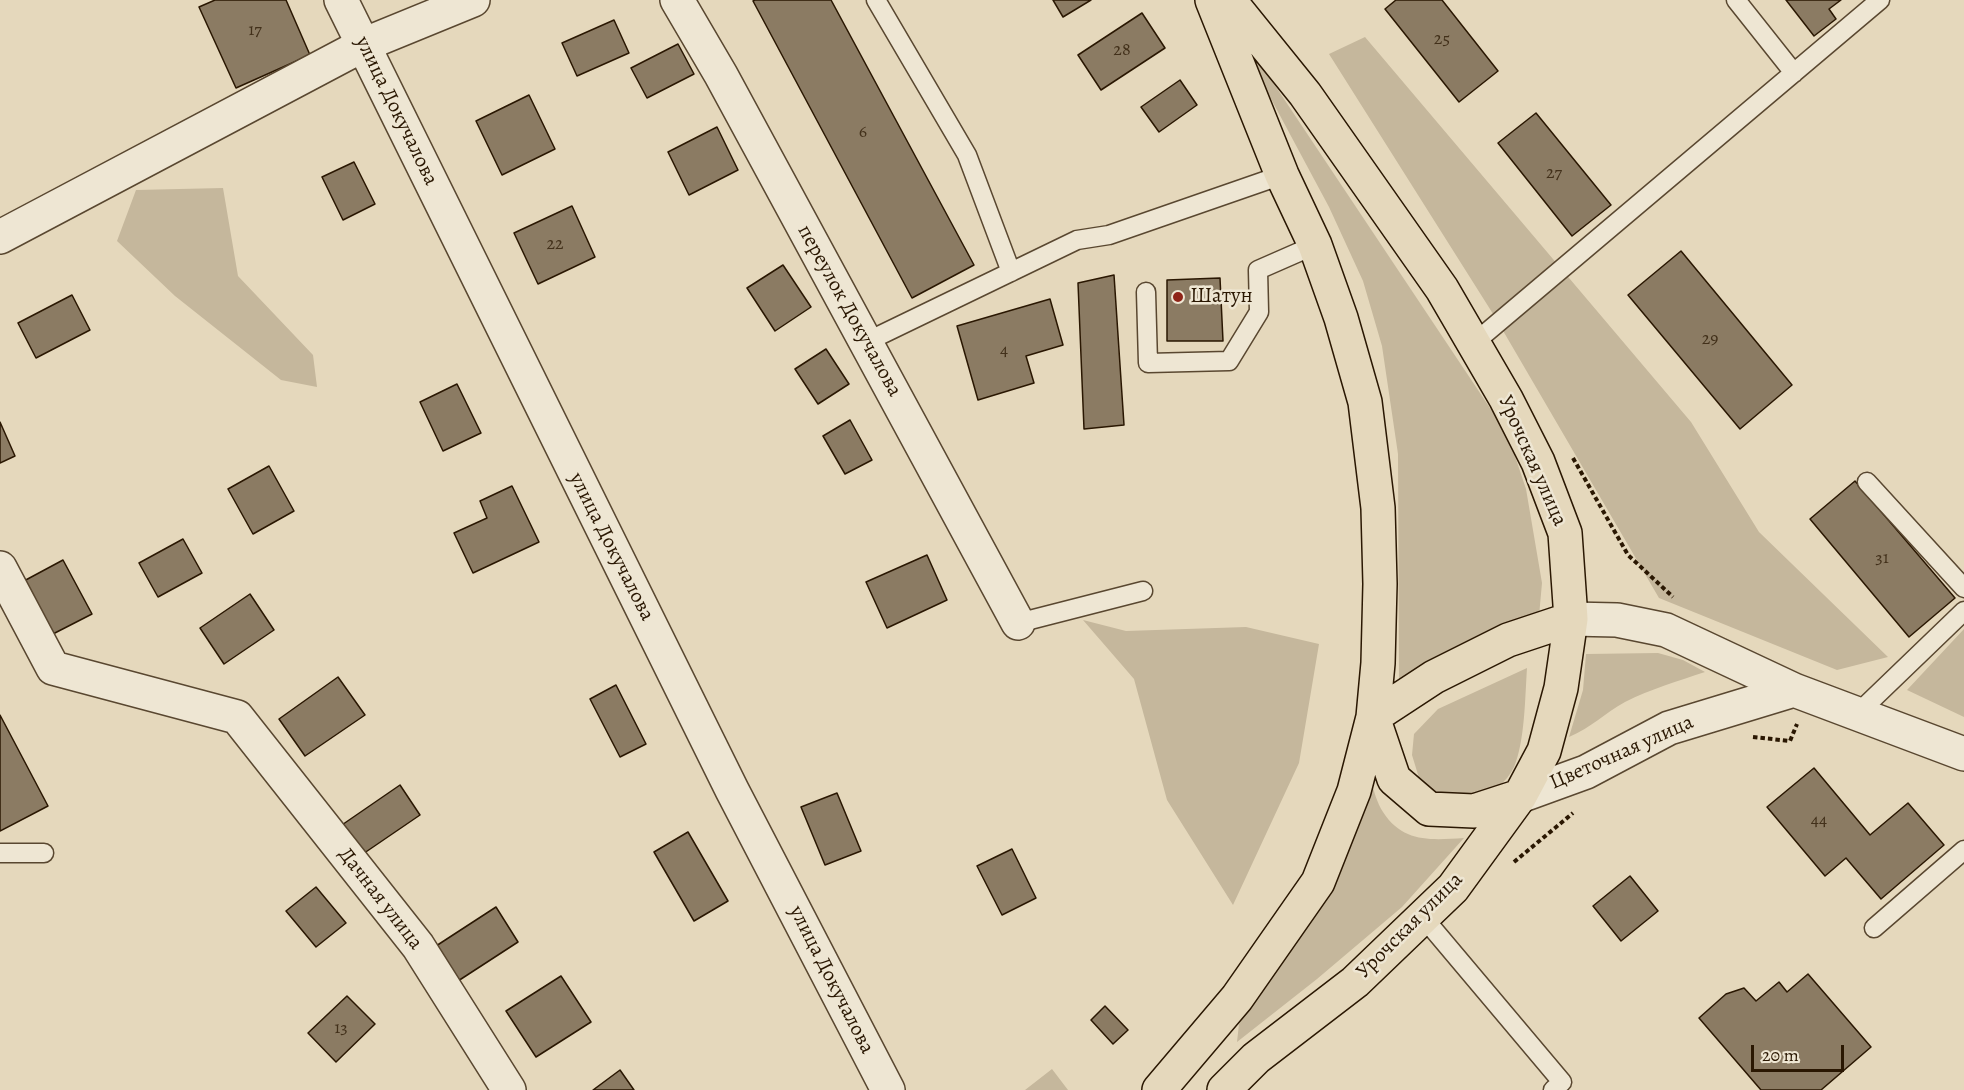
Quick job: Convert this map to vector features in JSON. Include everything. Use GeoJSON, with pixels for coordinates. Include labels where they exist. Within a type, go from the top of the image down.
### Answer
{"type":"FeatureCollection","features":[{"type":"Feature","properties":{"kind":"main road"},"geometry":{"type":"LineString","coordinates":[[1159,1090],[1238,998],[1318,882],[1354,791],[1373,717],[1378,663],[1380,584],[1378,508],[1365,402],[1341,318],[1315,244],[1282,175],[1212,0]]}},
{"type":"Feature","properties":{"kind":"main road","name":"Урочская улица"},"geometry":{"type":"LineString","coordinates":[[1224,1090],[1256,1058],[1355,982],[1453,888],[1520,796],[1544,751],[1561,688],[1571,619],[1565,533],[1538,462],[1506,399],[1442,289],[1305,94],[1229,0]]}},
{"type":"Feature","properties":{"kind":"main road"},"geometry":{"type":"LineString","coordinates":[[1373,717],[1434,677],[1508,640],[1571,619]]}},
{"type":"Feature","properties":{"kind":"main road"},"geometry":{"type":"LineString","coordinates":[[1373,717],[1394,778],[1429,809],[1474,811],[1520,796]]}},
{"type":"Feature","properties":{"kind":"street","name":"улица Докучалова"},"geometry":{"type":"LineString","coordinates":[[341,0],[732,790],[888,1090]]}},
{"type":"Feature","properties":{"kind":"street"},"geometry":{"type":"LineString","coordinates":[[0,237],[363,45],[473,0]]}},
{"type":"Feature","properties":{"kind":"street","name":"переулок Докучалова"},"geometry":{"type":"LineString","coordinates":[[677,0],[721,75],[1018,623]]}},
{"type":"Feature","properties":{"kind":"street","name":"Дачная улица"},"geometry":{"type":"LineString","coordinates":[[4,584],[53,668],[237,717],[418,946],[509,1090]]}},
{"type":"Feature","properties":{"kind":"street"},"geometry":{"type":"LineString","coordinates":[[1571,619],[1617,620],[1666,630],[1794,690],[1964,754]]}},
{"type":"Feature","properties":{"kind":"street","name":"Цветочная улица"},"geometry":{"type":"LineString","coordinates":[[1520,796],[1586,772],[1669,728],[1794,690]]}},
{"type":"Feature","properties":{"kind":"lane"},"geometry":{"type":"LineString","coordinates":[[876,0],[967,155],[1011,272]]}},
{"type":"Feature","properties":{"kind":"lane"},"geometry":{"type":"LineString","coordinates":[[1736,0],[1794,73]]}},
{"type":"Feature","properties":{"kind":"lane"},"geometry":{"type":"LineString","coordinates":[[1474,343],[1880,0]]}},
{"type":"Feature","properties":{"kind":"lane"},"geometry":{"type":"LineString","coordinates":[[866,342],[1077,240],[1109,235],[1282,175]]}},
{"type":"Feature","properties":{"kind":"lane"},"geometry":{"type":"LineString","coordinates":[[1146,292],[1148,363],[1229,362],[1259,312],[1258,270],[1315,244]]}},
{"type":"Feature","properties":{"kind":"lane"},"geometry":{"type":"LineString","coordinates":[[1868,482],[1964,588]]}},
{"type":"Feature","properties":{"kind":"lane"},"geometry":{"type":"LineString","coordinates":[[1018,623],[1143,591]]}},
{"type":"Feature","properties":{"kind":"lane"},"geometry":{"type":"LineString","coordinates":[[1857,714],[1964,611]]}},
{"type":"Feature","properties":{"kind":"lane"},"geometry":{"type":"LineString","coordinates":[[1874,928],[1964,850]]}},
{"type":"Feature","properties":{"kind":"lane"},"geometry":{"type":"LineString","coordinates":[[0,854],[44,853]]}},
{"type":"Feature","properties":{"kind":"lane"},"geometry":{"type":"LineString","coordinates":[[1423,917],[1562,1082],[1553,1090]]}},
{"type":"Feature","properties":{"kind":"shaded area"},"geometry":{"type":"Polygon","coordinates":[[[1240,33],[1508,435],[1526,489],[1542,583],[1539,616],[1399,684],[1398,454],[1382,346],[1363,281],[1329,207],[1247,54],[1240,33]]]}},
{"type":"Feature","properties":{"kind":"shaded area"},"geometry":{"type":"Polygon","coordinates":[[[1365,37],[1691,422],[1759,532],[1888,657],[1837,670],[1659,598],[1495,317],[1329,54],[1365,37]]]}},
{"type":"Feature","properties":{"kind":"shaded area"},"geometry":{"type":"Polygon","coordinates":[[[223,188],[238,276],[313,355],[317,387],[281,380],[175,296],[117,241],[136,190],[223,188]]]}},
{"type":"Feature","properties":{"kind":"shaded area"},"geometry":{"type":"Polygon","coordinates":[[[1083,620],[1126,631],[1246,627],[1319,644],[1299,763],[1233,905],[1167,800],[1134,679],[1083,620]]]}},
{"type":"Feature","properties":{"kind":"shaded area"},"geometry":{"type":"Polygon","coordinates":[[[1964,629],[1964,717],[1907,690],[1964,629]]]}},
{"type":"Feature","properties":{"kind":"shaded area"},"geometry":{"type":"Polygon","coordinates":[[[1658,653],[1683,660],[1705,672],[1625,702],[1569,737],[1583,690],[1586,654],[1658,653]]]}},
{"type":"Feature","properties":{"kind":"shaded area"},"geometry":{"type":"Polygon","coordinates":[[[1527,668],[1524,719],[1518,756],[1507,778],[1478,803],[1435,794],[1419,778],[1412,755],[1414,734],[1438,709],[1527,668]]]}},
{"type":"Feature","properties":{"kind":"shaded area"},"geometry":{"type":"Polygon","coordinates":[[[1371,781],[1381,808],[1399,829],[1429,839],[1464,838],[1402,907],[1317,979],[1237,1042],[1239,1024],[1307,926],[1371,781]]]}},
{"type":"Feature","properties":{"kind":"shaded area"},"geometry":{"type":"Polygon","coordinates":[[[1052,1069],[1068,1090],[1025,1090],[1052,1069]]]}},
{"type":"Feature","properties":{"kind":"building"},"geometry":{"type":"Polygon","coordinates":[[[215,0],[286,0],[310,55],[236,88],[199,7],[215,0]]]}},
{"type":"Feature","properties":{"kind":"building"},"geometry":{"type":"Polygon","coordinates":[[[831,0],[974,265],[912,298],[753,1],[831,0]]]}},
{"type":"Feature","properties":{"kind":"building"},"geometry":{"type":"Polygon","coordinates":[[[1053,0],[1091,0],[1063,17],[1053,0]]]}},
{"type":"Feature","properties":{"kind":"building"},"geometry":{"type":"Polygon","coordinates":[[[1396,0],[1442,0],[1498,71],[1459,102],[1385,9],[1396,0]]]}},
{"type":"Feature","properties":{"kind":"building"},"geometry":{"type":"Polygon","coordinates":[[[1786,0],[1841,0],[1829,9],[1836,19],[1814,36],[1786,0]]]}},
{"type":"Feature","properties":{"kind":"building"},"geometry":{"type":"Polygon","coordinates":[[[1142,13],[1165,48],[1101,90],[1078,55],[1142,13]]]}},
{"type":"Feature","properties":{"kind":"building"},"geometry":{"type":"Polygon","coordinates":[[[614,20],[629,53],[577,76],[562,43],[614,20]]]}},
{"type":"Feature","properties":{"kind":"building"},"geometry":{"type":"Polygon","coordinates":[[[678,44],[694,74],[647,98],[631,68],[678,44]]]}},
{"type":"Feature","properties":{"kind":"building"},"geometry":{"type":"Polygon","coordinates":[[[1180,80],[1197,105],[1159,132],[1141,107],[1180,80]]]}},
{"type":"Feature","properties":{"kind":"building"},"geometry":{"type":"Polygon","coordinates":[[[529,95],[555,149],[502,175],[476,121],[529,95]]]}},
{"type":"Feature","properties":{"kind":"building"},"geometry":{"type":"Polygon","coordinates":[[[1536,113],[1611,205],[1572,236],[1498,143],[1536,113]]]}},
{"type":"Feature","properties":{"kind":"building"},"geometry":{"type":"Polygon","coordinates":[[[717,127],[738,170],[689,195],[668,152],[717,127]]]}},
{"type":"Feature","properties":{"kind":"building"},"geometry":{"type":"Polygon","coordinates":[[[354,162],[375,204],[343,220],[322,177],[354,162]]]}},
{"type":"Feature","properties":{"kind":"building"},"geometry":{"type":"Polygon","coordinates":[[[572,206],[595,257],[538,284],[514,233],[572,206]]]}},
{"type":"Feature","properties":{"kind":"building"},"geometry":{"type":"Polygon","coordinates":[[[1681,251],[1792,385],[1740,429],[1628,295],[1681,251]]]}},
{"type":"Feature","properties":{"kind":"building"},"geometry":{"type":"Polygon","coordinates":[[[783,265],[811,307],[775,331],[747,288],[783,265]]]}},
{"type":"Feature","properties":{"kind":"building"},"geometry":{"type":"Polygon","coordinates":[[[1114,275],[1124,425],[1084,429],[1078,283],[1114,275]]]}},
{"type":"Feature","properties":{"kind":"building"},"geometry":{"type":"Polygon","coordinates":[[[1220,278],[1223,341],[1167,341],[1167,280],[1220,278]]]}},
{"type":"Feature","properties":{"kind":"building"},"geometry":{"type":"Polygon","coordinates":[[[72,295],[90,330],[36,358],[18,323],[72,295]]]}},
{"type":"Feature","properties":{"kind":"building"},"geometry":{"type":"Polygon","coordinates":[[[1050,299],[1063,345],[1026,356],[1034,383],[978,400],[957,326],[1050,299]]]}},
{"type":"Feature","properties":{"kind":"building"},"geometry":{"type":"Polygon","coordinates":[[[826,349],[849,384],[818,404],[795,369],[826,349]]]}},
{"type":"Feature","properties":{"kind":"building"},"geometry":{"type":"Polygon","coordinates":[[[457,384],[481,433],[443,451],[420,402],[457,384]]]}},
{"type":"Feature","properties":{"kind":"building"},"geometry":{"type":"Polygon","coordinates":[[[850,420],[872,460],[845,474],[823,436],[850,420]]]}},
{"type":"Feature","properties":{"kind":"building"},"geometry":{"type":"Polygon","coordinates":[[[0,422],[15,456],[0,463],[0,422]]]}},
{"type":"Feature","properties":{"kind":"building"},"geometry":{"type":"Polygon","coordinates":[[[269,466],[294,511],[253,534],[228,489],[269,466]]]}},
{"type":"Feature","properties":{"kind":"building"},"geometry":{"type":"Polygon","coordinates":[[[1855,481],[1955,598],[1909,637],[1810,519],[1855,481]]]}},
{"type":"Feature","properties":{"kind":"building"},"geometry":{"type":"Polygon","coordinates":[[[512,486],[539,542],[473,573],[454,533],[487,518],[480,501],[512,486]]]}},
{"type":"Feature","properties":{"kind":"building"},"geometry":{"type":"Polygon","coordinates":[[[183,539],[202,573],[158,597],[139,563],[183,539]]]}},
{"type":"Feature","properties":{"kind":"building"},"geometry":{"type":"Polygon","coordinates":[[[927,555],[947,600],[887,628],[866,582],[927,555]]]}},
{"type":"Feature","properties":{"kind":"building"},"geometry":{"type":"Polygon","coordinates":[[[63,560],[92,614],[51,635],[22,582],[63,560]]]}},
{"type":"Feature","properties":{"kind":"building"},"geometry":{"type":"Polygon","coordinates":[[[250,594],[274,630],[224,664],[200,628],[250,594]]]}},
{"type":"Feature","properties":{"kind":"building"},"geometry":{"type":"Polygon","coordinates":[[[338,677],[365,715],[305,756],[279,719],[338,677]]]}},
{"type":"Feature","properties":{"kind":"building"},"geometry":{"type":"Polygon","coordinates":[[[616,685],[646,744],[620,757],[590,699],[616,685]]]}},
{"type":"Feature","properties":{"kind":"building"},"geometry":{"type":"Polygon","coordinates":[[[0,715],[48,806],[0,831],[0,715]]]}},
{"type":"Feature","properties":{"kind":"building"},"geometry":{"type":"Polygon","coordinates":[[[1814,768],[1870,835],[1908,803],[1944,845],[1881,899],[1846,858],[1825,876],[1767,807],[1814,768]]]}},
{"type":"Feature","properties":{"kind":"building"},"geometry":{"type":"Polygon","coordinates":[[[400,785],[420,815],[357,858],[336,829],[400,785]]]}},
{"type":"Feature","properties":{"kind":"building"},"geometry":{"type":"Polygon","coordinates":[[[837,793],[861,851],[825,865],[801,807],[837,793]]]}},
{"type":"Feature","properties":{"kind":"building"},"geometry":{"type":"Polygon","coordinates":[[[688,832],[728,901],[694,921],[654,852],[688,832]]]}},
{"type":"Feature","properties":{"kind":"building"},"geometry":{"type":"Polygon","coordinates":[[[1012,849],[1036,898],[1002,915],[977,866],[1012,849]]]}},
{"type":"Feature","properties":{"kind":"building"},"geometry":{"type":"Polygon","coordinates":[[[1630,876],[1658,911],[1621,941],[1593,906],[1630,876]]]}},
{"type":"Feature","properties":{"kind":"building"},"geometry":{"type":"Polygon","coordinates":[[[316,887],[346,923],[316,947],[286,911],[316,887]]]}},
{"type":"Feature","properties":{"kind":"building"},"geometry":{"type":"Polygon","coordinates":[[[496,907],[518,942],[458,981],[436,946],[496,907]]]}},
{"type":"Feature","properties":{"kind":"building"},"geometry":{"type":"Polygon","coordinates":[[[1808,974],[1871,1047],[1821,1090],[1761,1090],[1699,1018],[1726,994],[1744,988],[1756,1001],[1779,982],[1787,992],[1808,974]]]}},
{"type":"Feature","properties":{"kind":"building"},"geometry":{"type":"Polygon","coordinates":[[[561,976],[591,1022],[536,1057],[506,1011],[561,976]]]}},
{"type":"Feature","properties":{"kind":"building"},"geometry":{"type":"Polygon","coordinates":[[[347,996],[375,1024],[336,1062],[308,1033],[347,996]]]}},
{"type":"Feature","properties":{"kind":"building"},"geometry":{"type":"Polygon","coordinates":[[[1105,1006],[1128,1030],[1113,1044],[1091,1020],[1105,1006]]]}},
{"type":"Feature","properties":{"kind":"building"},"geometry":{"type":"Polygon","coordinates":[[[620,1070],[634,1090],[593,1090],[620,1070]]]}},
{"type":"Feature","properties":{"kind":"place","name":"Шатун"},"geometry":{"type":"Point","coordinates":[1178,297]}}]}
